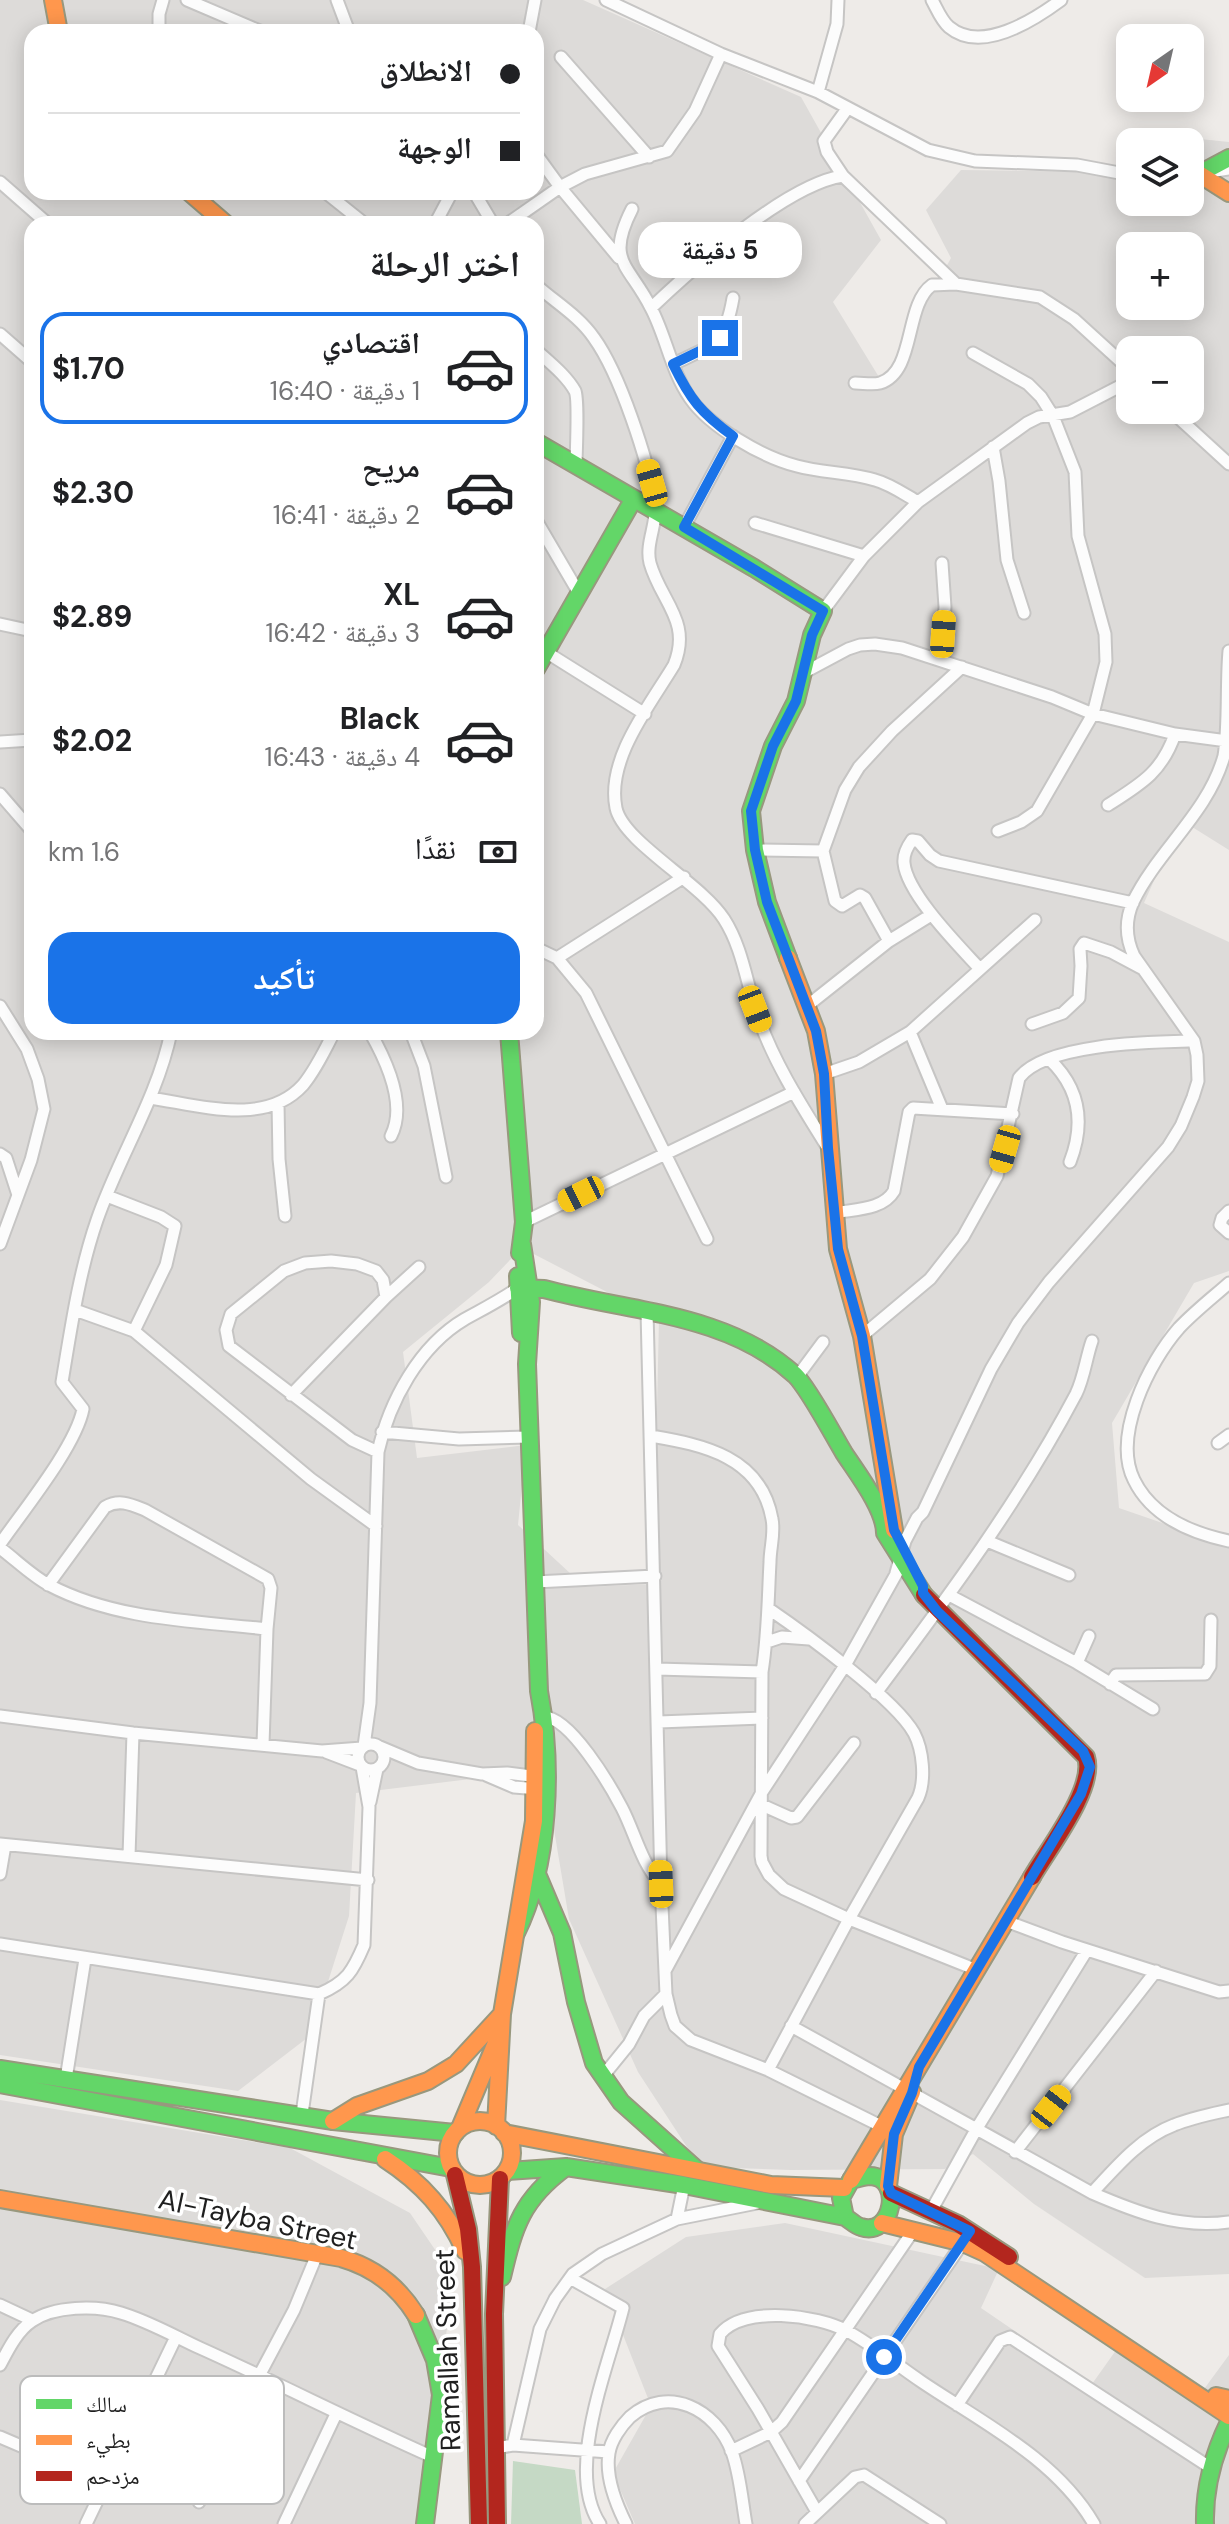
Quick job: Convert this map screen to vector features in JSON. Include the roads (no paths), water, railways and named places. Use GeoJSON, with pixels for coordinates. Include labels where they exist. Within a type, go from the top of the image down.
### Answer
{"type":"FeatureCollection","features":[{"type":"Feature","properties":{"kind":"street"},"geometry":{"type":"LineString","coordinates":[[53,0],[58,24]]}},
{"type":"Feature","properties":{"kind":"street"},"geometry":{"type":"LineString","coordinates":[[159,24],[163,0]]}},
{"type":"Feature","properties":{"kind":"street"},"geometry":{"type":"LineString","coordinates":[[187,0],[243,24]]}},
{"type":"Feature","properties":{"kind":"street"},"geometry":{"type":"LineString","coordinates":[[337,0],[346,24]]}},
{"type":"Feature","properties":{"kind":"street"},"geometry":{"type":"LineString","coordinates":[[530,24],[535,0]]}},
{"type":"Feature","properties":{"kind":"street"},"geometry":{"type":"LineString","coordinates":[[606,0],[721,54],[818,92],[947,157],[1077,165],[1116,172]]}},
{"type":"Feature","properties":{"kind":"street"},"geometry":{"type":"LineString","coordinates":[[818,92],[837,24],[838,0]]}},
{"type":"Feature","properties":{"kind":"street"},"geometry":{"type":"LineString","coordinates":[[932,0],[949,27],[960,34],[980,38],[1010,28],[1044,5],[1061,0]]}},
{"type":"Feature","properties":{"kind":"street"},"geometry":{"type":"LineString","coordinates":[[544,198],[596,170],[660,155],[674,144],[695,111],[721,54]]}},
{"type":"Feature","properties":{"kind":"street"},"geometry":{"type":"LineString","coordinates":[[561,57],[649,157]]}},
{"type":"Feature","properties":{"kind":"street"},"geometry":{"type":"LineString","coordinates":[[847,109],[824,141],[827,152],[843,176],[956,284]]}},
{"type":"Feature","properties":{"kind":"street"},"geometry":{"type":"LineString","coordinates":[[1204,170],[1229,158]]}},
{"type":"Feature","properties":{"kind":"street"},"geometry":{"type":"LineString","coordinates":[[544,165],[619,258],[651,308],[673,364],[697,408],[733,436],[779,460],[886,483],[918,502]]}},
{"type":"Feature","properties":{"kind":"street"},"geometry":{"type":"LineString","coordinates":[[1204,173],[1229,169]]}},
{"type":"Feature","properties":{"kind":"street"},"geometry":{"type":"LineString","coordinates":[[1204,175],[1229,176]]}},
{"type":"Feature","properties":{"kind":"street"},"geometry":{"type":"LineString","coordinates":[[651,308],[706,258],[753,224],[811,185],[827,178],[843,176]]}},
{"type":"Feature","properties":{"kind":"street"},"geometry":{"type":"LineString","coordinates":[[1204,180],[1229,193]]}},
{"type":"Feature","properties":{"kind":"street"},"geometry":{"type":"LineString","coordinates":[[0,182],[39,216]]}},
{"type":"Feature","properties":{"kind":"street"},"geometry":{"type":"LineString","coordinates":[[199,200],[217,216]]}},
{"type":"Feature","properties":{"kind":"street"},"geometry":{"type":"LineString","coordinates":[[335,200],[355,216]]}},
{"type":"Feature","properties":{"kind":"street"},"geometry":{"type":"LineString","coordinates":[[518,216],[541,200]]}},
{"type":"Feature","properties":{"kind":"street"},"geometry":{"type":"LineString","coordinates":[[619,258],[622,231],[632,209]]}},
{"type":"Feature","properties":{"kind":"street"},"geometry":{"type":"LineString","coordinates":[[855,383],[880,383],[888,379],[903,358],[921,296],[932,285],[956,284],[1040,297],[1074,319],[1116,357]]}},
{"type":"Feature","properties":{"kind":"street"},"geometry":{"type":"LineString","coordinates":[[544,292],[583,325],[606,358],[620,389],[645,460],[656,513],[649,560],[675,615],[681,644],[674,665],[618,760],[616,809],[626,829],[706,896],[725,921],[750,984],[762,1030],[828,1148]]}},
{"type":"Feature","properties":{"kind":"street"},"geometry":{"type":"LineString","coordinates":[[673,364],[720,338],[729,321],[733,298]]}},
{"type":"Feature","properties":{"kind":"street"},"geometry":{"type":"LineString","coordinates":[[0,334],[24,355]]}},
{"type":"Feature","properties":{"kind":"street"},"geometry":{"type":"LineString","coordinates":[[973,353],[1028,384],[1053,416],[1075,472],[1078,536],[1105,634],[1106,662],[1093,714],[1037,811],[1021,822],[998,831]]}},
{"type":"Feature","properties":{"kind":"street"},"geometry":{"type":"LineString","coordinates":[[544,358],[576,392],[579,406],[575,421],[576,466]]}},
{"type":"Feature","properties":{"kind":"street"},"geometry":{"type":"LineString","coordinates":[[889,1526],[887,1483],[862,1336],[838,1249],[824,1074],[816,1031],[767,902],[755,850],[751,811],[773,746],[796,701],[812,635],[823,611],[864,556],[918,502],[1034,419],[1070,412],[1116,388]]}},
{"type":"Feature","properties":{"kind":"street"},"geometry":{"type":"LineString","coordinates":[[1185,424],[1229,464]]}},
{"type":"Feature","properties":{"kind":"street"},"geometry":{"type":"LineString","coordinates":[[684,527],[733,436]]}},
{"type":"Feature","properties":{"kind":"street"},"geometry":{"type":"LineString","coordinates":[[993,447],[1007,560],[1024,613]]}},
{"type":"Feature","properties":{"kind":"street"},"geometry":{"type":"LineString","coordinates":[[544,448],[823,611]]}},
{"type":"Feature","properties":{"kind":"street"},"geometry":{"type":"LineString","coordinates":[[544,642],[580,595],[633,500]]}},
{"type":"Feature","properties":{"kind":"street"},"geometry":{"type":"LineString","coordinates":[[755,523],[864,556]]}},
{"type":"Feature","properties":{"kind":"street"},"geometry":{"type":"LineString","coordinates":[[544,534],[580,595]]}},
{"type":"Feature","properties":{"kind":"street"},"geometry":{"type":"LineString","coordinates":[[941,660],[945,607],[942,563]]}},
{"type":"Feature","properties":{"kind":"street"},"geometry":{"type":"LineString","coordinates":[[0,624],[24,629]]}},
{"type":"Feature","properties":{"kind":"street"},"geometry":{"type":"LineString","coordinates":[[805,672],[860,645],[902,648],[1093,714],[1175,734],[1227,741]]}},
{"type":"Feature","properties":{"kind":"street"},"geometry":{"type":"LineString","coordinates":[[544,648],[645,714]]}},
{"type":"Feature","properties":{"kind":"street"},"geometry":{"type":"LineString","coordinates":[[665,1971],[762,1798],[844,1667],[922,1522],[923,1512],[991,1369],[1018,1323],[1049,1282],[1168,1147],[1181,1126],[1198,1081],[1194,1041],[1141,969],[1127,934],[1133,903],[1202,804],[1225,755],[1229,651]]}},
{"type":"Feature","properties":{"kind":"street"},"geometry":{"type":"LineString","coordinates":[[889,941],[865,898],[860,895],[838,906],[823,851],[845,790],[859,767],[892,731],[962,667]]}},
{"type":"Feature","properties":{"kind":"street"},"geometry":{"type":"LineString","coordinates":[[0,732],[6,741]]}},
{"type":"Feature","properties":{"kind":"street"},"geometry":{"type":"LineString","coordinates":[[1108,805],[1155,772],[1165,760],[1175,734]]}},
{"type":"Feature","properties":{"kind":"street"},"geometry":{"type":"LineString","coordinates":[[0,794],[24,822]]}},
{"type":"Feature","properties":{"kind":"street"},"geometry":{"type":"LineString","coordinates":[[980,969],[931,915],[904,863],[906,849],[912,840],[918,841],[939,861],[1133,903]]}},
{"type":"Feature","properties":{"kind":"street"},"geometry":{"type":"LineString","coordinates":[[755,850],[823,851]]}},
{"type":"Feature","properties":{"kind":"street"},"geometry":{"type":"LineString","coordinates":[[557,958],[684,877]]}},
{"type":"Feature","properties":{"kind":"street"},"geometry":{"type":"LineString","coordinates":[[807,1006],[889,941],[931,915]]}},
{"type":"Feature","properties":{"kind":"street"},"geometry":{"type":"LineString","coordinates":[[824,1074],[859,1062],[910,1032],[1035,920]]}},
{"type":"Feature","properties":{"kind":"street"},"geometry":{"type":"LineString","coordinates":[[1032,1024],[1063,1013],[1079,998],[1080,949],[1084,943],[1111,952],[1141,969]]}},
{"type":"Feature","properties":{"kind":"street"},"geometry":{"type":"LineString","coordinates":[[544,952],[557,958],[586,993],[707,1239]]}},
{"type":"Feature","properties":{"kind":"street"},"geometry":{"type":"LineString","coordinates":[[0,1006],[27,1049],[38,1079],[44,1109],[31,1160],[0,1244]]}},
{"type":"Feature","properties":{"kind":"street"},"geometry":{"type":"LineString","coordinates":[[910,1032],[942,1109]]}},
{"type":"Feature","properties":{"kind":"street"},"geometry":{"type":"LineString","coordinates":[[168,1040],[150,1098],[97,1220],[75,1310],[62,1382],[83,1409],[80,1421],[0,1546],[48,1585],[100,1606],[149,1616],[267,1629]]}},
{"type":"Feature","properties":{"kind":"street"},"geometry":{"type":"LineString","coordinates":[[150,1098],[241,1111],[261,1109],[296,1092],[317,1066],[330,1040]]}},
{"type":"Feature","properties":{"kind":"street"},"geometry":{"type":"LineString","coordinates":[[374,1040],[388,1072],[398,1112],[391,1136]]}},
{"type":"Feature","properties":{"kind":"street"},"geometry":{"type":"LineString","coordinates":[[414,1040],[424,1066],[446,1177]]}},
{"type":"Feature","properties":{"kind":"street"},"geometry":{"type":"LineString","coordinates":[[510,1040],[524,1222],[522,1338],[527,1364],[539,1691],[544,1717],[537,1874],[529,1907],[516,1933]]}},
{"type":"Feature","properties":{"kind":"street"},"geometry":{"type":"LineString","coordinates":[[862,1336],[930,1279],[963,1237],[997,1176],[1019,1078],[1033,1063],[1067,1051],[1161,1041],[1194,1041]]}},
{"type":"Feature","properties":{"kind":"street"},"geometry":{"type":"LineString","coordinates":[[1049,1059],[1070,1083],[1079,1110],[1077,1143],[1070,1162]]}},
{"type":"Feature","properties":{"kind":"street"},"geometry":{"type":"LineString","coordinates":[[524,1222],[794,1092]]}},
{"type":"Feature","properties":{"kind":"street"},"geometry":{"type":"LineString","coordinates":[[278,1103],[279,1159],[285,1216]]}},
{"type":"Feature","properties":{"kind":"street"},"geometry":{"type":"LineString","coordinates":[[835,1213],[877,1206],[888,1200],[894,1191],[909,1112],[913,1108],[1013,1114]]}},
{"type":"Feature","properties":{"kind":"street"},"geometry":{"type":"LineString","coordinates":[[0,1154],[6,1158],[18,1196]]}},
{"type":"Feature","properties":{"kind":"street"},"geometry":{"type":"LineString","coordinates":[[107,1196],[161,1217],[175,1226],[166,1265],[134,1331]]}},
{"type":"Feature","properties":{"kind":"street"},"geometry":{"type":"LineString","coordinates":[[1229,1211],[1220,1225],[1229,1233]]}},
{"type":"Feature","properties":{"kind":"street"},"geometry":{"type":"LineString","coordinates":[[378,1452],[352,1440],[229,1346],[226,1330],[231,1314],[284,1271],[305,1263],[331,1261],[357,1264],[376,1271],[383,1280],[386,1297]]}},
{"type":"Feature","properties":{"kind":"street"},"geometry":{"type":"LineString","coordinates":[[291,1395],[419,1267]]}},
{"type":"Feature","properties":{"kind":"street"},"geometry":{"type":"LineString","coordinates":[[1229,1283],[1178,1329],[1161,1352],[1146,1377],[1129,1432],[1133,1479],[1146,1499],[1172,1521],[1229,1541]]}},
{"type":"Feature","properties":{"kind":"street"},"geometry":{"type":"LineString","coordinates":[[0,1944],[319,1994],[341,1985],[364,1945],[369,1807],[358,1756],[363,1747],[370,1703],[378,1452],[390,1411],[405,1384],[443,1336],[464,1320],[521,1295],[647,1311],[725,1331],[756,1346],[797,1377],[889,1526],[901,1559],[923,1586],[923,1593],[937,1611],[1078,1745],[1089,1761],[1090,1772],[1081,1794],[919,2067],[888,2130],[847,2184],[840,2203],[845,2217],[862,2228],[873,2228],[882,2223],[892,2210],[888,2130]]}},
{"type":"Feature","properties":{"kind":"street"},"geometry":{"type":"LineString","coordinates":[[75,1310],[134,1331],[311,1479],[376,1526]]}},
{"type":"Feature","properties":{"kind":"street"},"geometry":{"type":"LineString","coordinates":[[647,1311],[661,1884],[666,1994],[675,2026],[683,2034],[768,2070],[888,2130]]}},
{"type":"Feature","properties":{"kind":"street"},"geometry":{"type":"LineString","coordinates":[[876,1693],[987,1541],[1077,1392],[1092,1341]]}},
{"type":"Feature","properties":{"kind":"street"},"geometry":{"type":"LineString","coordinates":[[797,1377],[823,1342]]}},
{"type":"Feature","properties":{"kind":"street"},"geometry":{"type":"LineString","coordinates":[[382,1432],[459,1439],[530,1437]]}},
{"type":"Feature","properties":{"kind":"street"},"geometry":{"type":"LineString","coordinates":[[1218,1443],[1229,1435]]}},
{"type":"Feature","properties":{"kind":"street"},"geometry":{"type":"LineString","coordinates":[[651,1436],[718,1451],[740,1465],[757,1483],[767,1500],[773,1522],[767,1642],[762,1672],[762,1862],[769,1875],[784,1889],[849,1919],[977,1970]]}},
{"type":"Feature","properties":{"kind":"street"},"geometry":{"type":"LineString","coordinates":[[869,1494],[873,1474],[883,1461]]}},
{"type":"Feature","properties":{"kind":"street"},"geometry":{"type":"LineString","coordinates":[[869,1494],[881,1493],[887,1483]]}},
{"type":"Feature","properties":{"kind":"street"},"geometry":{"type":"LineString","coordinates":[[48,1585],[105,1507],[114,1502],[130,1503],[268,1579],[271,1588],[263,1744]]}},
{"type":"Feature","properties":{"kind":"street"},"geometry":{"type":"LineString","coordinates":[[987,1541],[1069,1575]]}},
{"type":"Feature","properties":{"kind":"street"},"geometry":{"type":"LineString","coordinates":[[535,1582],[655,1576]]}},
{"type":"Feature","properties":{"kind":"street"},"geometry":{"type":"LineString","coordinates":[[949,1595],[1077,1663],[1153,1709]]}},
{"type":"Feature","properties":{"kind":"street"},"geometry":{"type":"LineString","coordinates":[[768,2070],[922,1791],[920,1755],[914,1734],[876,1693],[769,1609]]}},
{"type":"Feature","properties":{"kind":"street"},"geometry":{"type":"LineString","coordinates":[[1110,1684],[1116,1675],[1205,1674],[1210,1666],[1211,1620]]}},
{"type":"Feature","properties":{"kind":"street"},"geometry":{"type":"LineString","coordinates":[[1077,1663],[1089,1636]]}},
{"type":"Feature","properties":{"kind":"street"},"geometry":{"type":"LineString","coordinates":[[767,1642],[782,1637],[809,1639]]}},
{"type":"Feature","properties":{"kind":"street"},"geometry":{"type":"LineString","coordinates":[[657,1669],[762,1672]]}},
{"type":"Feature","properties":{"kind":"street"},"geometry":{"type":"LineString","coordinates":[[503,2175],[511,2153],[500,2129],[500,2033],[518,1903],[540,1783],[535,1716],[539,1691]]}},
{"type":"Feature","properties":{"kind":"street"},"geometry":{"type":"LineString","coordinates":[[369,1807],[385,1756],[378,1746],[370,1703]]}},
{"type":"Feature","properties":{"kind":"street"},"geometry":{"type":"LineString","coordinates":[[1,1715],[133,1733],[322,1751],[378,1746],[418,1763],[482,1774],[507,1773],[540,1783]]}},
{"type":"Feature","properties":{"kind":"street"},"geometry":{"type":"LineString","coordinates":[[544,1717],[551,1717],[564,1725],[613,1792],[647,1866],[661,1884]]}},
{"type":"Feature","properties":{"kind":"street"},"geometry":{"type":"LineString","coordinates":[[659,1722],[762,1718]]}},
{"type":"Feature","properties":{"kind":"street"},"geometry":{"type":"LineString","coordinates":[[129,1856],[133,1733]]}},
{"type":"Feature","properties":{"kind":"street"},"geometry":{"type":"LineString","coordinates":[[762,1798],[791,1818],[797,1817],[854,1743]]}},
{"type":"Feature","properties":{"kind":"street"},"geometry":{"type":"LineString","coordinates":[[322,1751],[372,1771],[418,1763]]}},
{"type":"Feature","properties":{"kind":"street"},"geometry":{"type":"LineString","coordinates":[[0,1874],[2,1844],[368,1880]]}},
{"type":"Feature","properties":{"kind":"street"},"geometry":{"type":"LineString","coordinates":[[537,1874],[562,1933],[576,2002],[594,2063],[632,2113],[697,2170]]}},
{"type":"Feature","properties":{"kind":"street"},"geometry":{"type":"LineString","coordinates":[[1006,1921],[1219,1992],[1229,1991]]}},
{"type":"Feature","properties":{"kind":"street"},"geometry":{"type":"LineString","coordinates":[[931,2211],[977,2128],[1087,1950]]}},
{"type":"Feature","properties":{"kind":"street"},"geometry":{"type":"LineString","coordinates":[[66,2079],[85,1959]]}},
{"type":"Feature","properties":{"kind":"street"},"geometry":{"type":"LineString","coordinates":[[1015,2152],[1156,1971]]}},
{"type":"Feature","properties":{"kind":"street"},"geometry":{"type":"LineString","coordinates":[[302,2114],[319,1994]]}},
{"type":"Feature","properties":{"kind":"street"},"geometry":{"type":"LineString","coordinates":[[603,2076],[629,2044],[644,2016],[666,1994]]}},
{"type":"Feature","properties":{"kind":"street"},"geometry":{"type":"LineString","coordinates":[[333,2121],[357,2106],[428,2081],[456,2064],[502,2014]]}},
{"type":"Feature","properties":{"kind":"street"},"geometry":{"type":"LineString","coordinates":[[791,2026],[1092,2193],[1124,2207],[1177,2223],[1229,2222]]}},
{"type":"Feature","properties":{"kind":"street"},"geometry":{"type":"LineString","coordinates":[[453,2172],[448,2151],[500,2033]]}},
{"type":"Feature","properties":{"kind":"street"},"geometry":{"type":"LineString","coordinates":[[0,2069],[333,2121],[457,2131],[477,2122],[771,2185],[847,2184],[870,2176],[931,2211],[1219,2399],[1229,2416]]}},
{"type":"Feature","properties":{"kind":"street"},"geometry":{"type":"LineString","coordinates":[[0,2084],[374,2152],[453,2172],[475,2185],[492,2183],[503,2175],[566,2167],[684,2185],[845,2217]]}},
{"type":"Feature","properties":{"kind":"street"},"geometry":{"type":"LineString","coordinates":[[1092,2193],[1119,2163],[1149,2137],[1176,2124],[1229,2110]]}},
{"type":"Feature","properties":{"kind":"street"},"geometry":{"type":"LineString","coordinates":[[374,2152],[406,2172],[445,2212],[472,2267]]}},
{"type":"Feature","properties":{"kind":"street"},"geometry":{"type":"LineString","coordinates":[[494,2314],[514,2224],[540,2187],[566,2167]]}},
{"type":"Feature","properties":{"kind":"street","name":"Ramallah Street"},"geometry":{"type":"LineString","coordinates":[[453,2172],[468,2229],[472,2267],[479,2524]]}},
{"type":"Feature","properties":{"kind":"street","name":"Ramallah Street"},"geometry":{"type":"LineString","coordinates":[[497,2524],[504,2446],[494,2314],[503,2175]]}},
{"type":"Feature","properties":{"kind":"street"},"geometry":{"type":"LineString","coordinates":[[677,2219],[684,2185]]}},
{"type":"Feature","properties":{"kind":"street","name":"Al-Tayba Street"},"geometry":{"type":"LineString","coordinates":[[0,2199],[318,2252],[345,2258],[376,2272],[398,2292],[431,2341],[441,2396],[425,2524]]}},
{"type":"Feature","properties":{"kind":"street"},"geometry":{"type":"LineString","coordinates":[[609,2452],[504,2446],[540,2329],[555,2299],[586,2263],[677,2219],[765,2201]]}},
{"type":"Feature","properties":{"kind":"street"},"geometry":{"type":"LineString","coordinates":[[882,2223],[913,2231],[967,2237]]}},
{"type":"Feature","properties":{"kind":"street"},"geometry":{"type":"LineString","coordinates":[[731,2451],[771,2432],[782,2422],[913,2231]]}},
{"type":"Feature","properties":{"kind":"street"},"geometry":{"type":"LineString","coordinates":[[799,2481],[967,2237]]}},
{"type":"Feature","properties":{"kind":"street"},"geometry":{"type":"LineString","coordinates":[[260,2374],[294,2310],[318,2252]]}},
{"type":"Feature","properties":{"kind":"street"},"geometry":{"type":"LineString","coordinates":[[570,2278],[623,2308],[586,2452],[593,2511],[600,2524]]}},
{"type":"Feature","properties":{"kind":"street"},"geometry":{"type":"LineString","coordinates":[[0,2305],[32,2320]]}},
{"type":"Feature","properties":{"kind":"street"},"geometry":{"type":"LineString","coordinates":[[0,2365],[12,2342],[32,2320],[64,2310],[103,2309],[121,2312],[264,2376]]}},
{"type":"Feature","properties":{"kind":"street"},"geometry":{"type":"LineString","coordinates":[[817,2512],[718,2346],[720,2334],[735,2322],[789,2315],[846,2331],[1050,2470],[1076,2496],[1094,2524]]}},
{"type":"Feature","properties":{"kind":"street"},"geometry":{"type":"LineString","coordinates":[[157,2376],[176,2337]]}},
{"type":"Feature","properties":{"kind":"street"},"geometry":{"type":"LineString","coordinates":[[957,2405],[1000,2341],[1010,2337],[1211,2468]]}},
{"type":"Feature","properties":{"kind":"street"},"geometry":{"type":"LineString","coordinates":[[284,2387],[336,2414],[433,2457]]}},
{"type":"Feature","properties":{"kind":"street"},"geometry":{"type":"LineString","coordinates":[[1205,2524],[1205,2497],[1211,2468],[1224,2441],[1214,2414],[1219,2399]]}},
{"type":"Feature","properties":{"kind":"street"},"geometry":{"type":"LineString","coordinates":[[626,2524],[612,2489],[609,2452],[627,2420],[647,2405],[661,2401],[683,2403],[701,2412],[731,2451],[746,2524]]}},
{"type":"Feature","properties":{"kind":"street"},"geometry":{"type":"LineString","coordinates":[[284,2524],[336,2414]]}},
{"type":"Feature","properties":{"kind":"street"},"geometry":{"type":"LineString","coordinates":[[1213,2524],[1214,2484],[1229,2422]]}},
{"type":"Feature","properties":{"kind":"street"},"geometry":{"type":"LineString","coordinates":[[0,2437],[20,2446]]}},
{"type":"Feature","properties":{"kind":"street"},"geometry":{"type":"LineString","coordinates":[[805,2524],[855,2477],[864,2475],[940,2524]]}},
{"type":"Feature","properties":{"kind":"street"},"geometry":{"type":"LineString","coordinates":[[86,2524],[95,2504]]}}]}
